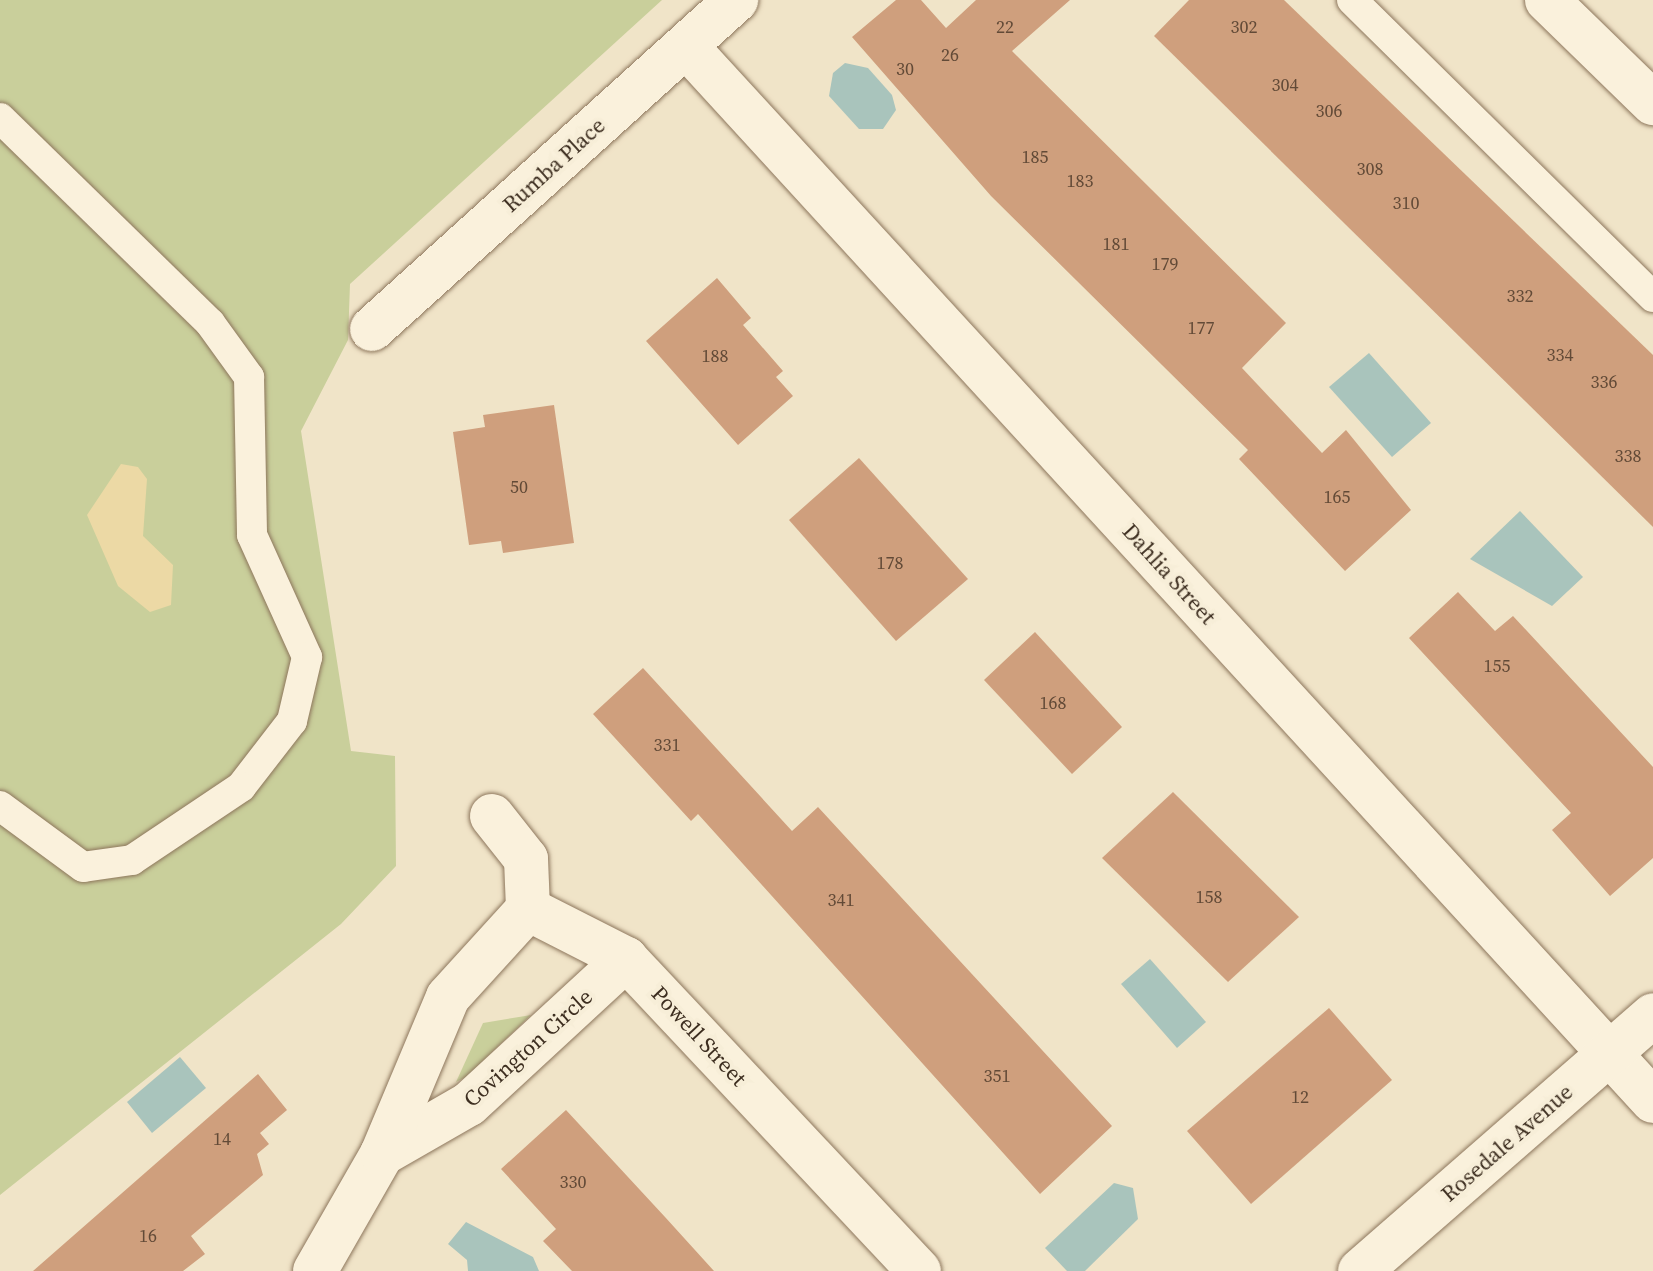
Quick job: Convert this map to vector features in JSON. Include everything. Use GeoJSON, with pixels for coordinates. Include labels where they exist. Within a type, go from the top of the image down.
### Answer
{"type":"FeatureCollection","features":[{"type":"Feature","properties":{"kind":"street","name":"Rumba Place"},"geometry":{"type":"LineString","coordinates":[[372,329],[736,0]]}},
{"type":"Feature","properties":{"kind":"street"},"geometry":{"type":"LineString","coordinates":[[1547,0],[1653,103]]}},
{"type":"Feature","properties":{"kind":"street","name":"Dahlia Street"},"geometry":{"type":"LineString","coordinates":[[686,46],[1653,1101]]}},
{"type":"Feature","properties":{"kind":"street"},"geometry":{"type":"LineString","coordinates":[[315,1271],[382,1154],[448,997],[528,909],[526,859],[492,816]]}},
{"type":"Feature","properties":{"kind":"street","name":"Powell Street"},"geometry":{"type":"LineString","coordinates":[[528,909],[626,959],[919,1271]]}},
{"type":"Feature","properties":{"kind":"street","name":"Covington Circle"},"geometry":{"type":"LineString","coordinates":[[382,1154],[469,1104],[626,959]]}},
{"type":"Feature","properties":{"kind":"street","name":"Rosedale Avenue"},"geometry":{"type":"LineString","coordinates":[[1360,1271],[1653,1015]]}},
{"type":"Feature","properties":{"kind":"lane"},"geometry":{"type":"LineString","coordinates":[[1352,0],[1653,297]]}},
{"type":"Feature","properties":{"kind":"lane"},"geometry":{"type":"LineString","coordinates":[[0,118],[210,323],[249,377],[252,535],[307,657],[292,721],[241,787],[132,860],[83,867],[0,806]]}},
{"type":"Feature","properties":{"kind":"green space"},"geometry":{"type":"Polygon","coordinates":[[[0,0],[662,0],[350,284],[348,340],[301,431],[351,751],[395,756],[396,866],[341,924],[0,1195],[0,0]]]}},
{"type":"Feature","properties":{"kind":"green space"},"geometry":{"type":"Polygon","coordinates":[[[531,1015],[466,1077],[456,1082],[483,1023],[531,1015]]]}},
{"type":"Feature","properties":{"kind":"sand"},"geometry":{"type":"Polygon","coordinates":[[[121,464],[138,467],[147,479],[143,536],[173,565],[171,605],[150,612],[118,586],[87,515],[121,464]]]}},
{"type":"Feature","properties":{"kind":"water"},"geometry":{"type":"Polygon","coordinates":[[[845,63],[868,68],[892,95],[896,110],[883,129],[859,129],[829,96],[833,73],[845,63]]]}},
{"type":"Feature","properties":{"kind":"water"},"geometry":{"type":"Polygon","coordinates":[[[1369,353],[1431,423],[1392,457],[1329,387],[1369,353]]]}},
{"type":"Feature","properties":{"kind":"water"},"geometry":{"type":"Polygon","coordinates":[[[1520,511],[1583,577],[1552,606],[1470,559],[1520,511]]]}},
{"type":"Feature","properties":{"kind":"water"},"geometry":{"type":"Polygon","coordinates":[[[1150,959],[1206,1022],[1177,1048],[1121,984],[1150,959]]]}},
{"type":"Feature","properties":{"kind":"water"},"geometry":{"type":"Polygon","coordinates":[[[180,1057],[206,1088],[152,1133],[127,1102],[180,1057]]]}},
{"type":"Feature","properties":{"kind":"water"},"geometry":{"type":"Polygon","coordinates":[[[1114,1183],[1133,1188],[1138,1219],[1085,1271],[1067,1271],[1045,1248],[1114,1183]]]}},
{"type":"Feature","properties":{"kind":"water"},"geometry":{"type":"Polygon","coordinates":[[[466,1222],[533,1257],[539,1271],[468,1271],[467,1260],[448,1244],[466,1222]]]}},
{"type":"Feature","properties":{"kind":"building"},"geometry":{"type":"Polygon","coordinates":[[[896,0],[921,0],[946,28],[976,0],[1070,0],[1012,51],[1286,323],[1242,368],[1322,453],[1346,430],[1411,510],[1345,571],[1239,459],[1248,450],[991,196],[852,37],[896,0]]]}},
{"type":"Feature","properties":{"kind":"building"},"geometry":{"type":"Polygon","coordinates":[[[1189,0],[1284,0],[1653,355],[1653,527],[1154,36],[1189,0]]]}},
{"type":"Feature","properties":{"kind":"building"},"geometry":{"type":"Polygon","coordinates":[[[717,278],[751,318],[743,325],[783,371],[776,377],[793,396],[738,445],[646,341],[717,278]]]}},
{"type":"Feature","properties":{"kind":"building"},"geometry":{"type":"Polygon","coordinates":[[[554,405],[574,543],[503,553],[501,541],[469,545],[453,432],[485,427],[483,415],[554,405]]]}},
{"type":"Feature","properties":{"kind":"building"},"geometry":{"type":"Polygon","coordinates":[[[859,458],[968,579],[896,641],[789,520],[859,458]]]}},
{"type":"Feature","properties":{"kind":"building"},"geometry":{"type":"Polygon","coordinates":[[[1458,592],[1495,631],[1513,616],[1653,767],[1653,858],[1610,896],[1552,830],[1571,813],[1409,638],[1458,592]]]}},
{"type":"Feature","properties":{"kind":"building"},"geometry":{"type":"Polygon","coordinates":[[[1035,632],[1122,727],[1072,774],[984,680],[1035,632]]]}},
{"type":"Feature","properties":{"kind":"building"},"geometry":{"type":"Polygon","coordinates":[[[643,668],[792,831],[818,807],[1112,1126],[1040,1194],[698,814],[691,821],[593,714],[643,668]]]}},
{"type":"Feature","properties":{"kind":"building"},"geometry":{"type":"Polygon","coordinates":[[[1173,792],[1299,917],[1228,982],[1102,858],[1173,792]]]}},
{"type":"Feature","properties":{"kind":"building"},"geometry":{"type":"Polygon","coordinates":[[[1329,1008],[1392,1080],[1251,1204],[1187,1131],[1329,1008]]]}},
{"type":"Feature","properties":{"kind":"building"},"geometry":{"type":"Polygon","coordinates":[[[258,1074],[287,1110],[260,1133],[269,1144],[257,1154],[263,1175],[191,1236],[205,1254],[183,1271],[33,1271],[258,1074]]]}},
{"type":"Feature","properties":{"kind":"building"},"geometry":{"type":"Polygon","coordinates":[[[566,1110],[714,1271],[572,1271],[543,1241],[556,1229],[501,1169],[566,1110]]]}}]}
